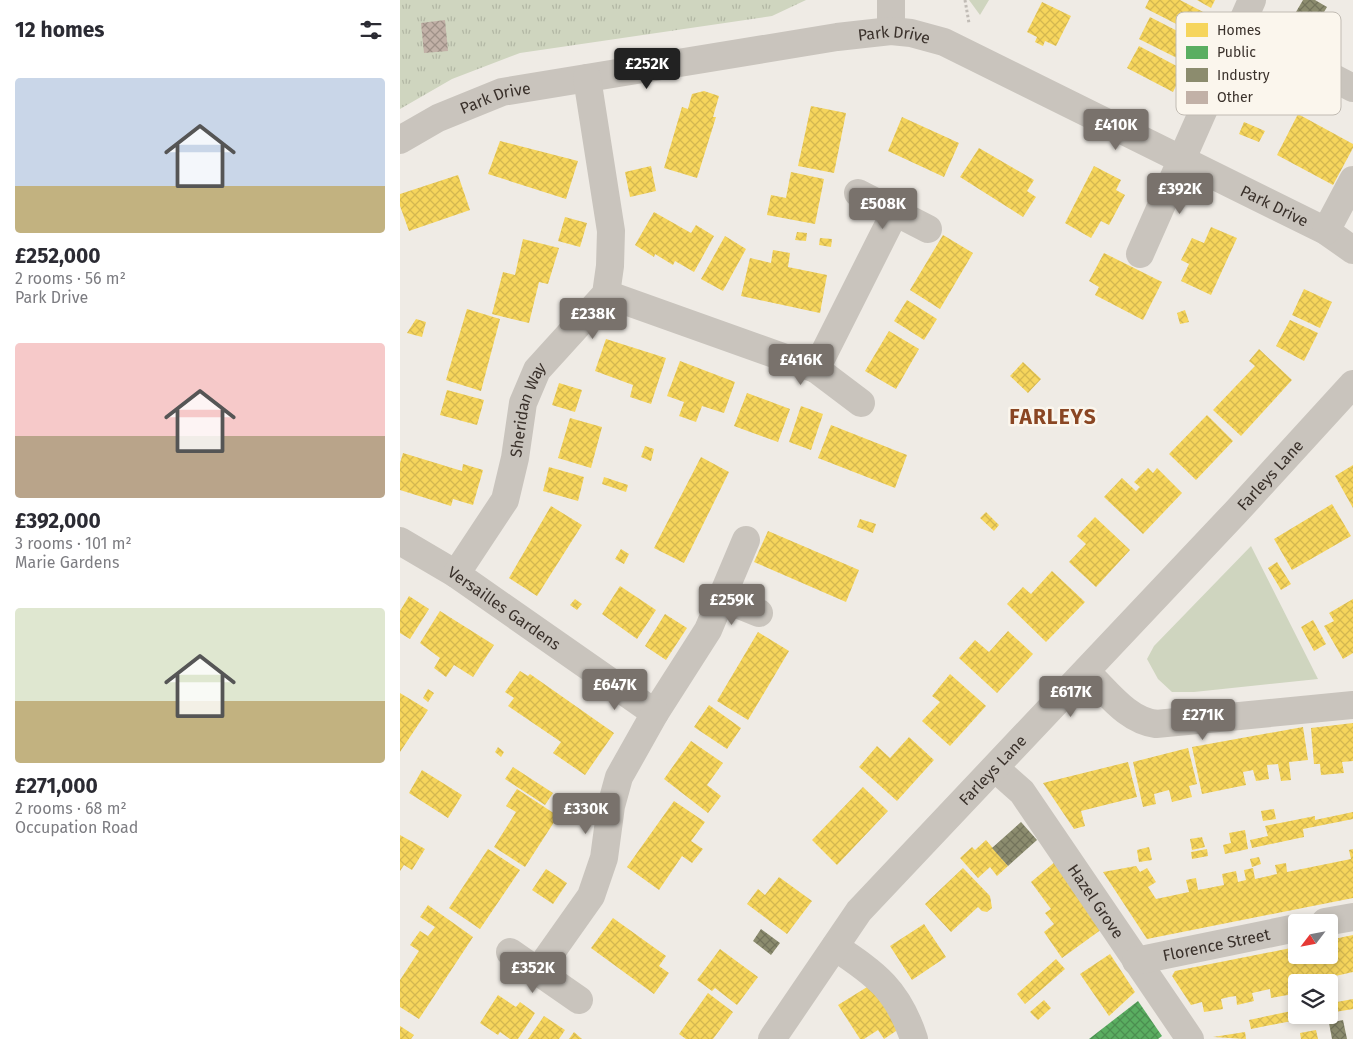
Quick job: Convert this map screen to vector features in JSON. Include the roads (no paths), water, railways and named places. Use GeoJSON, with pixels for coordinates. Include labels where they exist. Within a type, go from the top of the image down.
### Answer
{"type":"FeatureCollection","features":[{"type":"Feature","properties":{"kind":"street"},"geometry":{"type":"LineString","coordinates":[[891,0],[891,31]]}},
{"type":"Feature","properties":{"kind":"street"},"geometry":{"type":"LineString","coordinates":[[1247,12],[1252,0]]}},
{"type":"Feature","properties":{"kind":"street","name":"Park Drive"},"geometry":{"type":"LineString","coordinates":[[400,140],[438,118],[502,92],[837,37],[891,31],[911,33],[944,42],[1326,231],[1353,250]]}},
{"type":"Feature","properties":{"kind":"street"},"geometry":{"type":"LineString","coordinates":[[587,78],[611,231],[610,266],[606,294],[816,369],[861,403]]}},
{"type":"Feature","properties":{"kind":"street"},"geometry":{"type":"LineString","coordinates":[[1341,82],[1353,88]]}},
{"type":"Feature","properties":{"kind":"street"},"geometry":{"type":"LineString","coordinates":[[1140,254],[1201,115]]}},
{"type":"Feature","properties":{"kind":"street"},"geometry":{"type":"LineString","coordinates":[[1326,231],[1353,180]]}},
{"type":"Feature","properties":{"kind":"street"},"geometry":{"type":"LineString","coordinates":[[858,193],[928,229]]}},
{"type":"Feature","properties":{"kind":"street"},"geometry":{"type":"LineString","coordinates":[[816,369],[895,212]]}},
{"type":"Feature","properties":{"kind":"street","name":"Sheridan Way"},"geometry":{"type":"LineString","coordinates":[[456,574],[505,500],[515,458],[523,403],[537,370],[606,294]]}},
{"type":"Feature","properties":{"kind":"street","name":"Farleys Lane"},"geometry":{"type":"LineString","coordinates":[[772,1039],[859,911],[1086,672],[1353,384]]}},
{"type":"Feature","properties":{"kind":"street"},"geometry":{"type":"LineString","coordinates":[[538,971],[591,896],[604,858],[611,806],[620,777],[655,713],[708,630],[746,540]]}},
{"type":"Feature","properties":{"kind":"street","name":"Versailles Gardens"},"geometry":{"type":"LineString","coordinates":[[400,541],[456,574],[655,713]]}},
{"type":"Feature","properties":{"kind":"street"},"geometry":{"type":"LineString","coordinates":[[722,598],[759,614]]}},
{"type":"Feature","properties":{"kind":"street"},"geometry":{"type":"LineString","coordinates":[[1086,672],[1130,715],[1142,722],[1156,724],[1353,706]]}},
{"type":"Feature","properties":{"kind":"street","name":"Hazel Grove"},"geometry":{"type":"LineString","coordinates":[[994,768],[1022,792],[1190,1039]]}},
{"type":"Feature","properties":{"kind":"street"},"geometry":{"type":"LineString","coordinates":[[1338,920],[1353,917]]}},
{"type":"Feature","properties":{"kind":"street","name":"Florence Street"},"geometry":{"type":"LineString","coordinates":[[1136,960],[1288,930]]}},
{"type":"Feature","properties":{"kind":"street"},"geometry":{"type":"LineString","coordinates":[[835,947],[873,973],[890,990],[908,1020],[914,1039]]}},
{"type":"Feature","properties":{"kind":"street"},"geometry":{"type":"LineString","coordinates":[[510,952],[579,1000]]}},
{"type":"Feature","properties":{"kind":"district","name":"FARLEYS"},"geometry":{"type":"Point","coordinates":[1053,417]}}]}
